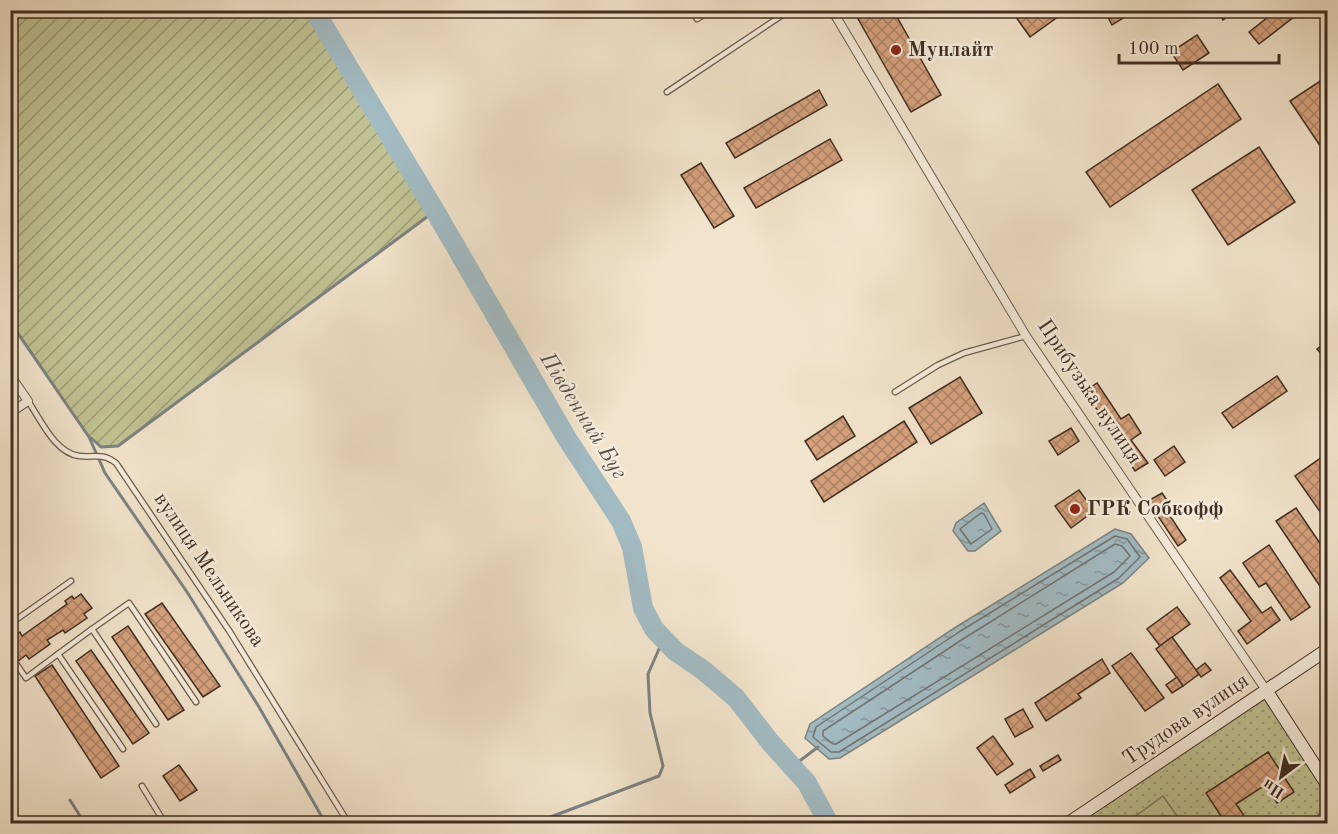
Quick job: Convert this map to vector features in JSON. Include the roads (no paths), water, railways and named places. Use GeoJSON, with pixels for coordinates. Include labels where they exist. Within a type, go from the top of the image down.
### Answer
{"type":"FeatureCollection","features":[{"type":"Feature","properties":{"kind":"main road","name":"Трудова вулиця"},"geometry":{"type":"LineString","coordinates":[[1067,824],[1328,650]]}},
{"type":"Feature","properties":{"kind":"main road","name":"Прибузька вулиця"},"geometry":{"type":"LineString","coordinates":[[1266,690],[1328,786]]}},
{"type":"Feature","properties":{"kind":"street","name":"Прибузька вулиця"},"geometry":{"type":"LineString","coordinates":[[832,10],[1026,336],[1266,690]]}},
{"type":"Feature","properties":{"kind":"street","name":"вулиця Мельникова"},"geometry":{"type":"LineString","coordinates":[[10,375],[28,401]]}},
{"type":"Feature","properties":{"kind":"street"},"geometry":{"type":"LineString","coordinates":[[10,413],[28,401]]}},
{"type":"Feature","properties":{"kind":"lane"},"geometry":{"type":"LineString","coordinates":[[692,10],[697,19],[711,10]]}},
{"type":"Feature","properties":{"kind":"lane"},"geometry":{"type":"LineString","coordinates":[[667,92],[790,10]]}},
{"type":"Feature","properties":{"kind":"lane"},"geometry":{"type":"LineString","coordinates":[[895,392],[938,365],[964,353],[1026,336]]}},
{"type":"Feature","properties":{"kind":"lane","name":"вулиця Мельникова"},"geometry":{"type":"LineString","coordinates":[[28,401],[56,442],[68,453],[80,456],[105,455],[116,463],[230,632],[349,824]]}},
{"type":"Feature","properties":{"kind":"lane"},"geometry":{"type":"LineString","coordinates":[[10,624],[71,581]]}},
{"type":"Feature","properties":{"kind":"lane"},"geometry":{"type":"LineString","coordinates":[[10,656],[26,678],[129,603],[195,702]]}},
{"type":"Feature","properties":{"kind":"lane"},"geometry":{"type":"LineString","coordinates":[[92,629],[156,724]]}},
{"type":"Feature","properties":{"kind":"lane"},"geometry":{"type":"LineString","coordinates":[[58,654],[123,749]]}},
{"type":"Feature","properties":{"kind":"lane"},"geometry":{"type":"LineString","coordinates":[[142,786],[161,817],[162,824]]}},
{"type":"Feature","properties":{"kind":"water"},"geometry":{"type":"Polygon","coordinates":[[[984,503],[1001,531],[975,551],[968,551],[953,531],[956,523],[984,503]]]}},
{"type":"Feature","properties":{"kind":"water"},"geometry":{"type":"Polygon","coordinates":[[[1115,529],[1131,534],[1149,558],[1123,583],[840,758],[829,759],[805,738],[810,724],[956,627],[1115,529]]]}},
{"type":"Feature","properties":{"kind":"waterway","name":"Південний Буг"},"geometry":{"type":"LineString","coordinates":[[314,10],[435,211],[566,437],[621,521],[632,547],[643,608],[654,629],[675,651],[703,670],[736,698],[770,742],[807,783],[829,824]]}},
{"type":"Feature","properties":{"kind":"waterway"},"geometry":{"type":"LineString","coordinates":[[91,438],[101,447],[118,446],[435,211]]}},
{"type":"Feature","properties":{"kind":"waterway"},"geometry":{"type":"LineString","coordinates":[[10,322],[89,437],[105,473],[187,592],[259,707],[326,824]]}},
{"type":"Feature","properties":{"kind":"waterway"},"geometry":{"type":"LineString","coordinates":[[532,824],[659,776],[663,766],[650,713],[648,674],[663,640]]}},
{"type":"Feature","properties":{"kind":"waterway"},"geometry":{"type":"LineString","coordinates":[[793,766],[818,747]]}},
{"type":"Feature","properties":{"kind":"waterway"},"geometry":{"type":"LineString","coordinates":[[70,800],[85,824]]}},
{"type":"Feature","properties":{"kind":"place","name":"Мунлайт"},"geometry":{"type":"Point","coordinates":[896,50]}},
{"type":"Feature","properties":{"kind":"place","name":"ГРК Собкофф"},"geometry":{"type":"Point","coordinates":[1075,509]}}]}
